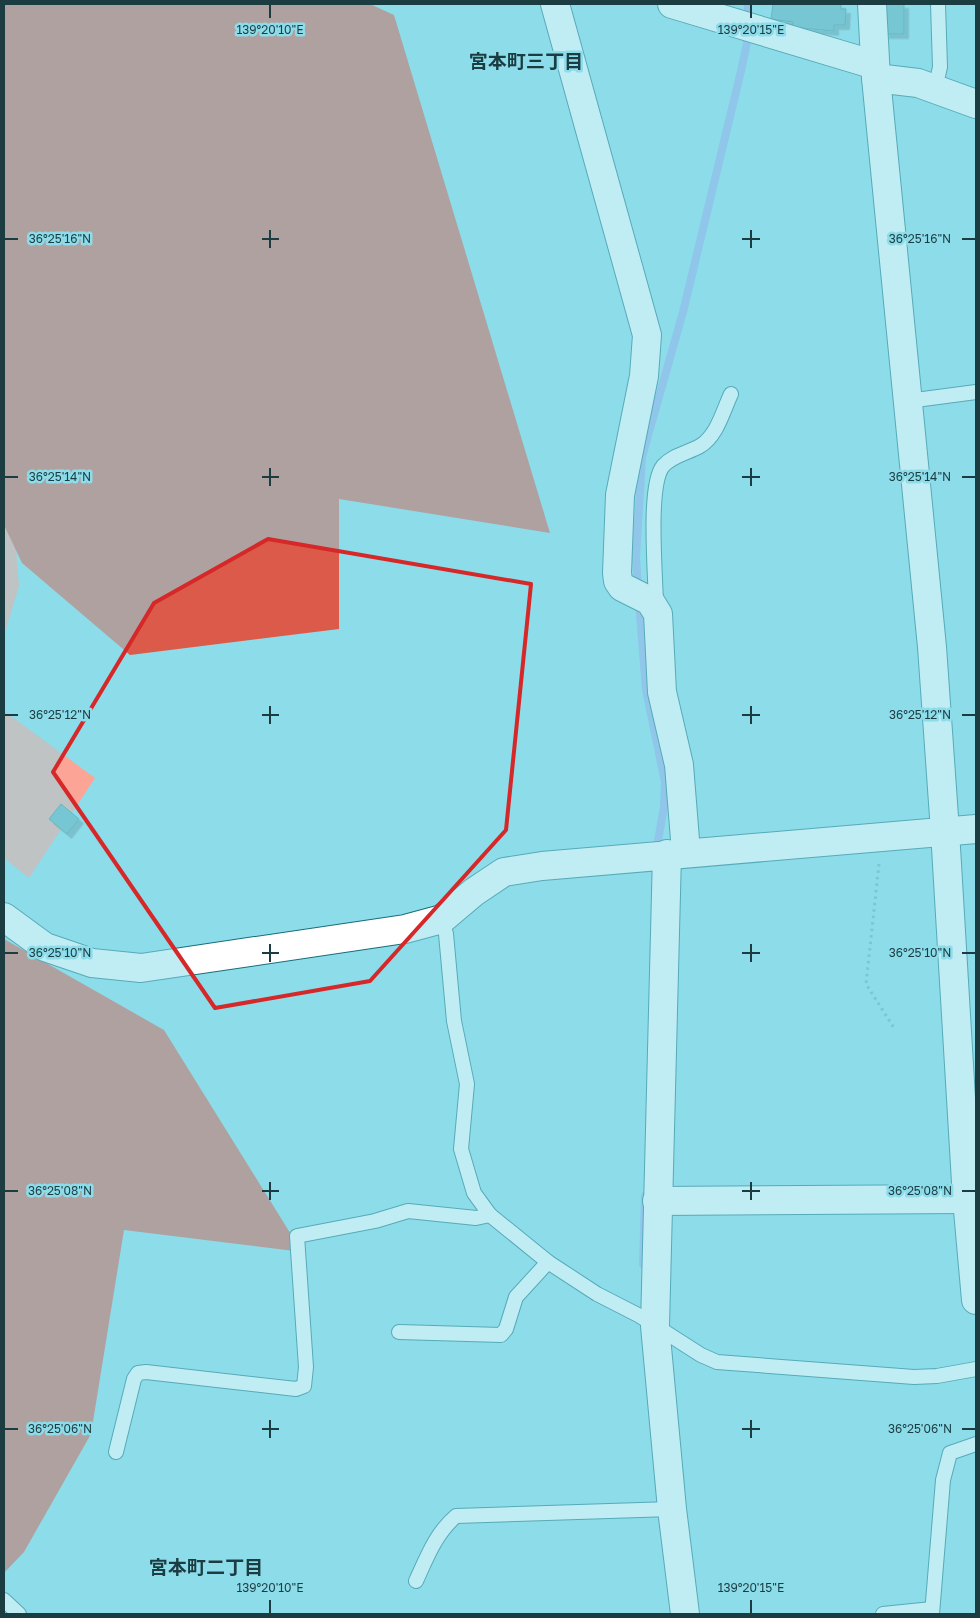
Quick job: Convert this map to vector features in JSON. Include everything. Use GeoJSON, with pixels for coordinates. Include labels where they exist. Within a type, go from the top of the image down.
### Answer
{"type":"FeatureCollection","features":[{"type":"Feature","properties":{"kind":"street"},"geometry":{"type":"LineString","coordinates":[[555,4],[647,335],[644,376],[620,495],[618,581],[622,587],[646,600],[662,692],[678,765],[677,853],[657,1201],[655,1326],[672,1509],[685,1614]]}},
{"type":"Feature","properties":{"kind":"street"},"geometry":{"type":"LineString","coordinates":[[672,4],[875,71],[918,83],[976,104]]}},
{"type":"Feature","properties":{"kind":"street"},"geometry":{"type":"LineString","coordinates":[[872,4],[875,71],[932,646],[946,831],[976,1300]]}},
{"type":"Feature","properties":{"kind":"street"},"geometry":{"type":"LineString","coordinates":[[4,918],[45,947],[92,963],[140,968],[405,929],[442,920],[474,892],[504,872],[542,866],[677,853],[976,829]]}},
{"type":"Feature","properties":{"kind":"street"},"geometry":{"type":"LineString","coordinates":[[657,1201],[970,1206]]}},
{"type":"Feature","properties":{"kind":"lane"},"geometry":{"type":"LineString","coordinates":[[935,89],[940,67],[938,4]]}},
{"type":"Feature","properties":{"kind":"lane"},"geometry":{"type":"LineString","coordinates":[[908,401],[976,392]]}},
{"type":"Feature","properties":{"kind":"lane"},"geometry":{"type":"LineString","coordinates":[[646,600],[657,480],[661,468],[667,462],[709,439],[731,394]]}},
{"type":"Feature","properties":{"kind":"lane"},"geometry":{"type":"LineString","coordinates":[[442,920],[446,934],[454,1021],[467,1084],[461,1149],[474,1193],[490,1216],[548,1262],[597,1294],[640,1316],[701,1355],[717,1362],[914,1377],[937,1376],[976,1368]]}},
{"type":"Feature","properties":{"kind":"lane"},"geometry":{"type":"LineString","coordinates":[[116,1452],[134,1379],[138,1373],[146,1372],[296,1388],[304,1386],[306,1367],[297,1236],[375,1221],[408,1211],[476,1218],[490,1216]]}},
{"type":"Feature","properties":{"kind":"lane"},"geometry":{"type":"LineString","coordinates":[[399,1332],[501,1335],[506,1329],[516,1297],[548,1262]]}},
{"type":"Feature","properties":{"kind":"lane"},"geometry":{"type":"LineString","coordinates":[[883,1614],[932,1612],[943,1480],[950,1453],[976,1444]]}},
{"type":"Feature","properties":{"kind":"lane"},"geometry":{"type":"LineString","coordinates":[[416,1581],[435,1540],[447,1524],[456,1516],[672,1509]]}},
{"type":"Feature","properties":{"kind":"lane"},"geometry":{"type":"LineString","coordinates":[[4,1600],[18,1614]]}},
{"type":"Feature","properties":{"kind":"path"},"geometry":{"type":"LineString","coordinates":[[880,836],[866,984],[894,1028]]}},
{"type":"Feature","properties":{"kind":"highlighted area"},"geometry":{"type":"Polygon","coordinates":[[[268,539],[531,584],[506,830],[370,981],[215,1008],[53,772],[154,603],[268,539]]]}},
{"type":"Feature","properties":{"kind":"shaded area"},"geometry":{"type":"Polygon","coordinates":[[[4,4],[370,4],[394,15],[550,533],[339,499],[339,629],[130,655],[22,563],[4,525],[4,4]]]}},
{"type":"Feature","properties":{"kind":"shaded area"},"geometry":{"type":"Polygon","coordinates":[[[4,395],[19,586],[4,636],[4,395]]]}},
{"type":"Feature","properties":{"kind":"shaded area"},"geometry":{"type":"Polygon","coordinates":[[[4,711],[95,778],[29,878],[4,858],[4,711]]]}},
{"type":"Feature","properties":{"kind":"shaded area"},"geometry":{"type":"Polygon","coordinates":[[[4,939],[164,1030],[302,1252],[124,1230],[91,1434],[24,1552],[4,1573],[4,939]]]}},
{"type":"Feature","properties":{"kind":"building"},"geometry":{"type":"Polygon","coordinates":[[[773,4],[841,4],[841,9],[846,9],[845,25],[834,25],[834,31],[792,27],[793,22],[771,19],[773,4]]]}},
{"type":"Feature","properties":{"kind":"building"},"geometry":{"type":"Polygon","coordinates":[[[885,4],[904,4],[904,34],[885,34],[885,4]]]}},
{"type":"Feature","properties":{"kind":"building"},"geometry":{"type":"Polygon","coordinates":[[[61,804],[79,819],[67,834],[49,819],[61,804]]]}},
{"type":"Feature","properties":{"kind":"waterway"},"geometry":{"type":"LineString","coordinates":[[638,588],[636,557],[642,457],[683,312],[741,71],[747,43],[748,4]]}},
{"type":"Feature","properties":{"kind":"waterway"},"geometry":{"type":"LineString","coordinates":[[639,602],[646,690],[665,782],[664,807],[658,841]]}},
{"type":"Feature","properties":{"kind":"waterway"},"geometry":{"type":"LineString","coordinates":[[643,1264],[645,1196]]}},
{"type":"Feature","properties":{"kind":"district","name":"宮本町三丁目"},"geometry":{"type":"Point","coordinates":[526,61]}},
{"type":"Feature","properties":{"kind":"district","name":"宮本町二丁目"},"geometry":{"type":"Point","coordinates":[206,1567]}}]}
